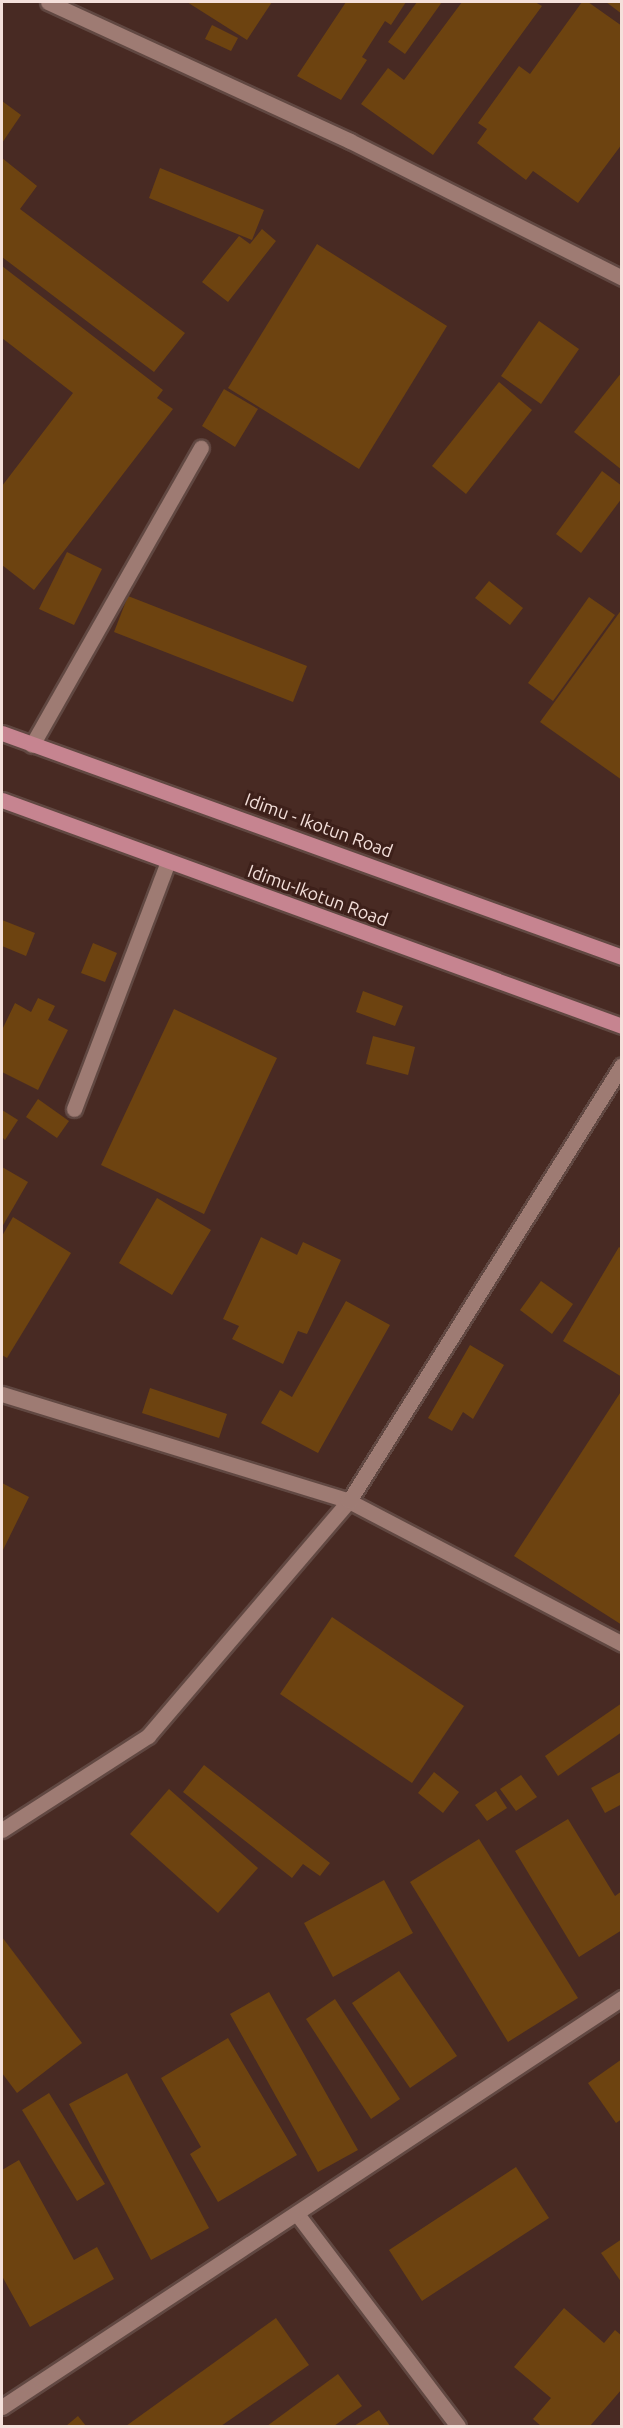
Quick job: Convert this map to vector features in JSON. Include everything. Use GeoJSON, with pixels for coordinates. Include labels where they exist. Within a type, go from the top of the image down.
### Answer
{"type":"FeatureCollection","features":[{"type":"Feature","properties":{"kind":"main road","name":"Idimu - Ikotun Road"},"geometry":{"type":"LineString","coordinates":[[2,733],[132,777],[621,957]]}},
{"type":"Feature","properties":{"kind":"main road","name":"Idimu-Ikotun Road"},"geometry":{"type":"LineString","coordinates":[[2,800],[621,1026]]}},
{"type":"Feature","properties":{"kind":"street"},"geometry":{"type":"LineString","coordinates":[[48,2],[350,141],[621,278]]}},
{"type":"Feature","properties":{"kind":"street"},"geometry":{"type":"LineString","coordinates":[[32,745],[201,448]]}},
{"type":"Feature","properties":{"kind":"street"},"geometry":{"type":"LineString","coordinates":[[74,1109],[168,862]]}},
{"type":"Feature","properties":{"kind":"street"},"geometry":{"type":"LineString","coordinates":[[2,1830],[148,1736],[349,1501],[621,1065]]}},
{"type":"Feature","properties":{"kind":"street"},"geometry":{"type":"LineString","coordinates":[[2,1394],[349,1501],[621,1644]]}},
{"type":"Feature","properties":{"kind":"street"},"geometry":{"type":"LineString","coordinates":[[2,2407],[134,2316],[297,2214],[621,1998]]}},
{"type":"Feature","properties":{"kind":"street"},"geometry":{"type":"LineString","coordinates":[[297,2214],[458,2427]]}},
{"type":"Feature","properties":{"kind":"building"},"geometry":{"type":"Polygon","coordinates":[[[187,2],[272,2],[247,40],[187,2]]]}},
{"type":"Feature","properties":{"kind":"building"},"geometry":{"type":"Polygon","coordinates":[[[346,2],[406,2],[391,25],[385,21],[362,57],[367,60],[341,100],[297,76],[346,2]]]}},
{"type":"Feature","properties":{"kind":"building"},"geometry":{"type":"Polygon","coordinates":[[[417,2],[442,2],[405,54],[388,42],[417,2]]]}},
{"type":"Feature","properties":{"kind":"building"},"geometry":{"type":"Polygon","coordinates":[[[462,2],[535,2],[542,6],[433,155],[361,104],[388,68],[404,80],[462,2]]]}},
{"type":"Feature","properties":{"kind":"building"},"geometry":{"type":"Polygon","coordinates":[[[582,2],[588,2],[622,26],[622,144],[578,203],[533,171],[526,180],[477,143],[487,129],[478,123],[519,66],[530,74],[582,2]]]}},
{"type":"Feature","properties":{"kind":"building"},"geometry":{"type":"Polygon","coordinates":[[[606,2],[622,2],[622,14],[606,2]]]}},
{"type":"Feature","properties":{"kind":"building"},"geometry":{"type":"Polygon","coordinates":[[[212,25],[238,38],[231,51],[205,39],[212,25]]]}},
{"type":"Feature","properties":{"kind":"building"},"geometry":{"type":"Polygon","coordinates":[[[2,101],[21,115],[2,143],[2,101]]]}},
{"type":"Feature","properties":{"kind":"building"},"geometry":{"type":"Polygon","coordinates":[[[2,158],[37,186],[20,209],[185,333],[154,372],[2,257],[2,158]]]}},
{"type":"Feature","properties":{"kind":"building"},"geometry":{"type":"Polygon","coordinates":[[[160,168],[264,210],[252,240],[149,198],[160,168]]]}},
{"type":"Feature","properties":{"kind":"building"},"geometry":{"type":"Polygon","coordinates":[[[262,229],[276,241],[228,302],[202,282],[239,236],[250,244],[262,229]]]}},
{"type":"Feature","properties":{"kind":"building"},"geometry":{"type":"Polygon","coordinates":[[[317,244],[447,326],[359,469],[228,388],[317,244]]]}},
{"type":"Feature","properties":{"kind":"building"},"geometry":{"type":"Polygon","coordinates":[[[2,266],[163,390],[157,398],[173,409],[34,590],[2,565],[2,486],[73,393],[2,338],[2,266]]]}},
{"type":"Feature","properties":{"kind":"building"},"geometry":{"type":"Polygon","coordinates":[[[539,321],[579,349],[541,404],[501,376],[539,321]]]}},
{"type":"Feature","properties":{"kind":"building"},"geometry":{"type":"Polygon","coordinates":[[[622,372],[622,470],[574,432],[622,372]]]}},
{"type":"Feature","properties":{"kind":"building"},"geometry":{"type":"Polygon","coordinates":[[[499,382],[532,410],[466,494],[432,466],[499,382]]]}},
{"type":"Feature","properties":{"kind":"building"},"geometry":{"type":"Polygon","coordinates":[[[224,389],[258,409],[235,447],[202,426],[224,389]]]}},
{"type":"Feature","properties":{"kind":"building"},"geometry":{"type":"Polygon","coordinates":[[[602,471],[622,486],[622,498],[581,553],[556,534],[602,471]]]}},
{"type":"Feature","properties":{"kind":"building"},"geometry":{"type":"Polygon","coordinates":[[[67,552],[102,569],[74,625],[39,609],[67,552]]]}},
{"type":"Feature","properties":{"kind":"building"},"geometry":{"type":"Polygon","coordinates":[[[489,581],[523,608],[510,625],[475,598],[489,581]]]}},
{"type":"Feature","properties":{"kind":"building"},"geometry":{"type":"Polygon","coordinates":[[[128,596],[307,666],[293,702],[114,632],[128,596]]]}},
{"type":"Feature","properties":{"kind":"building"},"geometry":{"type":"Polygon","coordinates":[[[589,597],[615,615],[553,701],[528,683],[589,597]]]}},
{"type":"Feature","properties":{"kind":"building"},"geometry":{"type":"Polygon","coordinates":[[[622,609],[622,780],[540,722],[622,609]]]}},
{"type":"Feature","properties":{"kind":"building"},"geometry":{"type":"Polygon","coordinates":[[[2,920],[35,933],[26,956],[2,946],[2,920]]]}},
{"type":"Feature","properties":{"kind":"building"},"geometry":{"type":"Polygon","coordinates":[[[93,943],[117,953],[105,982],[81,973],[93,943]]]}},
{"type":"Feature","properties":{"kind":"building"},"geometry":{"type":"Polygon","coordinates":[[[363,991],[403,1006],[395,1026],[356,1012],[363,991]]]}},
{"type":"Feature","properties":{"kind":"building"},"geometry":{"type":"Polygon","coordinates":[[[38,998],[55,1006],[48,1020],[68,1030],[38,1090],[2,1072],[2,1030],[15,1003],[31,1012],[38,998]]]}},
{"type":"Feature","properties":{"kind":"building"},"geometry":{"type":"Polygon","coordinates":[[[174,1009],[277,1058],[204,1214],[101,1165],[174,1009]]]}},
{"type":"Feature","properties":{"kind":"building"},"geometry":{"type":"Polygon","coordinates":[[[373,1036],[415,1047],[408,1075],[366,1064],[373,1036]]]}},
{"type":"Feature","properties":{"kind":"building"},"geometry":{"type":"Polygon","coordinates":[[[38,1099],[69,1121],[57,1138],[26,1117],[38,1099]]]}},
{"type":"Feature","properties":{"kind":"building"},"geometry":{"type":"Polygon","coordinates":[[[2,1110],[18,1120],[5,1140],[2,1137],[2,1110]]]}},
{"type":"Feature","properties":{"kind":"building"},"geometry":{"type":"Polygon","coordinates":[[[2,1167],[28,1182],[2,1227],[2,1167]]]}},
{"type":"Feature","properties":{"kind":"building"},"geometry":{"type":"Polygon","coordinates":[[[157,1198],[211,1230],[172,1295],[119,1263],[157,1198]]]}},
{"type":"Feature","properties":{"kind":"building"},"geometry":{"type":"Polygon","coordinates":[[[13,1217],[71,1253],[7,1358],[2,1355],[2,1236],[13,1217]]]}},
{"type":"Feature","properties":{"kind":"building"},"geometry":{"type":"Polygon","coordinates":[[[261,1237],[297,1255],[303,1242],[341,1260],[307,1334],[298,1331],[283,1364],[232,1339],[239,1326],[223,1319],[261,1237]]]}},
{"type":"Feature","properties":{"kind":"building"},"geometry":{"type":"Polygon","coordinates":[[[619,1247],[622,1249],[622,1377],[563,1341],[619,1247]]]}},
{"type":"Feature","properties":{"kind":"building"},"geometry":{"type":"Polygon","coordinates":[[[541,1281],[573,1304],[552,1334],[520,1310],[541,1281]]]}},
{"type":"Feature","properties":{"kind":"building"},"geometry":{"type":"Polygon","coordinates":[[[346,1301],[390,1325],[318,1453],[261,1423],[280,1390],[292,1397],[346,1301]]]}},
{"type":"Feature","properties":{"kind":"building"},"geometry":{"type":"Polygon","coordinates":[[[470,1345],[504,1365],[473,1419],[463,1412],[452,1431],[428,1418],[470,1345]]]}},
{"type":"Feature","properties":{"kind":"building"},"geometry":{"type":"Polygon","coordinates":[[[150,1388],[227,1414],[219,1438],[142,1413],[150,1388]]]}},
{"type":"Feature","properties":{"kind":"building"},"geometry":{"type":"Polygon","coordinates":[[[622,1390],[622,1625],[514,1556],[622,1390]]]}},
{"type":"Feature","properties":{"kind":"building"},"geometry":{"type":"Polygon","coordinates":[[[2,1483],[29,1497],[2,1552],[2,1483]]]}},
{"type":"Feature","properties":{"kind":"building"},"geometry":{"type":"Polygon","coordinates":[[[332,1617],[464,1706],[412,1783],[280,1694],[332,1617]]]}},
{"type":"Feature","properties":{"kind":"building"},"geometry":{"type":"Polygon","coordinates":[[[622,1703],[622,1732],[558,1776],[545,1756],[622,1703]]]}},
{"type":"Feature","properties":{"kind":"building"},"geometry":{"type":"Polygon","coordinates":[[[204,1765],[330,1863],[320,1876],[303,1864],[292,1878],[183,1792],[204,1765]]]}},
{"type":"Feature","properties":{"kind":"building"},"geometry":{"type":"Polygon","coordinates":[[[622,1771],[622,1804],[605,1813],[591,1788],[622,1771]]]}},
{"type":"Feature","properties":{"kind":"building"},"geometry":{"type":"Polygon","coordinates":[[[434,1772],[459,1792],[443,1813],[418,1793],[434,1772]]]}},
{"type":"Feature","properties":{"kind":"building"},"geometry":{"type":"Polygon","coordinates":[[[521,1775],[537,1797],[516,1811],[500,1789],[521,1775]]]}},
{"type":"Feature","properties":{"kind":"building"},"geometry":{"type":"Polygon","coordinates":[[[169,1789],[258,1868],[218,1913],[130,1834],[169,1789]]]}},
{"type":"Feature","properties":{"kind":"building"},"geometry":{"type":"Polygon","coordinates":[[[496,1791],[507,1808],[487,1821],[475,1805],[496,1791]]]}},
{"type":"Feature","properties":{"kind":"building"},"geometry":{"type":"Polygon","coordinates":[[[568,1819],[615,1896],[622,1891],[622,1930],[579,1957],[515,1851],[568,1819]]]}},
{"type":"Feature","properties":{"kind":"building"},"geometry":{"type":"Polygon","coordinates":[[[479,1839],[578,1998],[508,2042],[410,1882],[479,1839]]]}},
{"type":"Feature","properties":{"kind":"building"},"geometry":{"type":"Polygon","coordinates":[[[384,1880],[413,1933],[333,1977],[304,1923],[384,1880]]]}},
{"type":"Feature","properties":{"kind":"building"},"geometry":{"type":"Polygon","coordinates":[[[2,1937],[82,2043],[17,2093],[2,2073],[2,1937]]]}},
{"type":"Feature","properties":{"kind":"building"},"geometry":{"type":"Polygon","coordinates":[[[399,1971],[457,2056],[410,2088],[352,2003],[399,1971]]]}},
{"type":"Feature","properties":{"kind":"building"},"geometry":{"type":"Polygon","coordinates":[[[269,1992],[358,2150],[318,2172],[230,2014],[269,1992]]]}},
{"type":"Feature","properties":{"kind":"building"},"geometry":{"type":"Polygon","coordinates":[[[335,1999],[400,2099],[371,2119],[306,2019],[335,1999]]]}},
{"type":"Feature","properties":{"kind":"building"},"geometry":{"type":"Polygon","coordinates":[[[228,2038],[297,2155],[218,2202],[190,2154],[201,2147],[161,2078],[228,2038]]]}},
{"type":"Feature","properties":{"kind":"building"},"geometry":{"type":"Polygon","coordinates":[[[622,2059],[622,2119],[616,2123],[588,2083],[622,2059]]]}},
{"type":"Feature","properties":{"kind":"building"},"geometry":{"type":"Polygon","coordinates":[[[127,2073],[209,2228],[151,2260],[69,2104],[127,2073]]]}},
{"type":"Feature","properties":{"kind":"building"},"geometry":{"type":"Polygon","coordinates":[[[49,2093],[105,2184],[77,2201],[22,2110],[49,2093]]]}},
{"type":"Feature","properties":{"kind":"building"},"geometry":{"type":"Polygon","coordinates":[[[19,2160],[74,2260],[97,2247],[114,2279],[30,2327],[2,2276],[2,2170],[19,2160]]]}},
{"type":"Feature","properties":{"kind":"building"},"geometry":{"type":"Polygon","coordinates":[[[516,2167],[549,2218],[422,2301],[389,2250],[516,2167]]]}},
{"type":"Feature","properties":{"kind":"building"},"geometry":{"type":"Polygon","coordinates":[[[622,2239],[622,2283],[601,2253],[622,2239]]]}},
{"type":"Feature","properties":{"kind":"building"},"geometry":{"type":"Polygon","coordinates":[[[564,2308],[604,2343],[615,2330],[622,2336],[622,2389],[590,2426],[541,2426],[533,2419],[551,2398],[514,2367],[564,2308]]]}},
{"type":"Feature","properties":{"kind":"building"},"geometry":{"type":"Polygon","coordinates":[[[276,2318],[309,2365],[221,2426],[126,2426],[276,2318]]]}},
{"type":"Feature","properties":{"kind":"building"},"geometry":{"type":"Polygon","coordinates":[[[338,2374],[362,2406],[334,2426],[267,2426],[338,2374]]]}},
{"type":"Feature","properties":{"kind":"building"},"geometry":{"type":"Polygon","coordinates":[[[379,2410],[390,2426],[354,2426],[379,2410]]]}},
{"type":"Feature","properties":{"kind":"building"},"geometry":{"type":"Polygon","coordinates":[[[78,2416],[86,2426],[66,2426],[78,2416]]]}}]}
